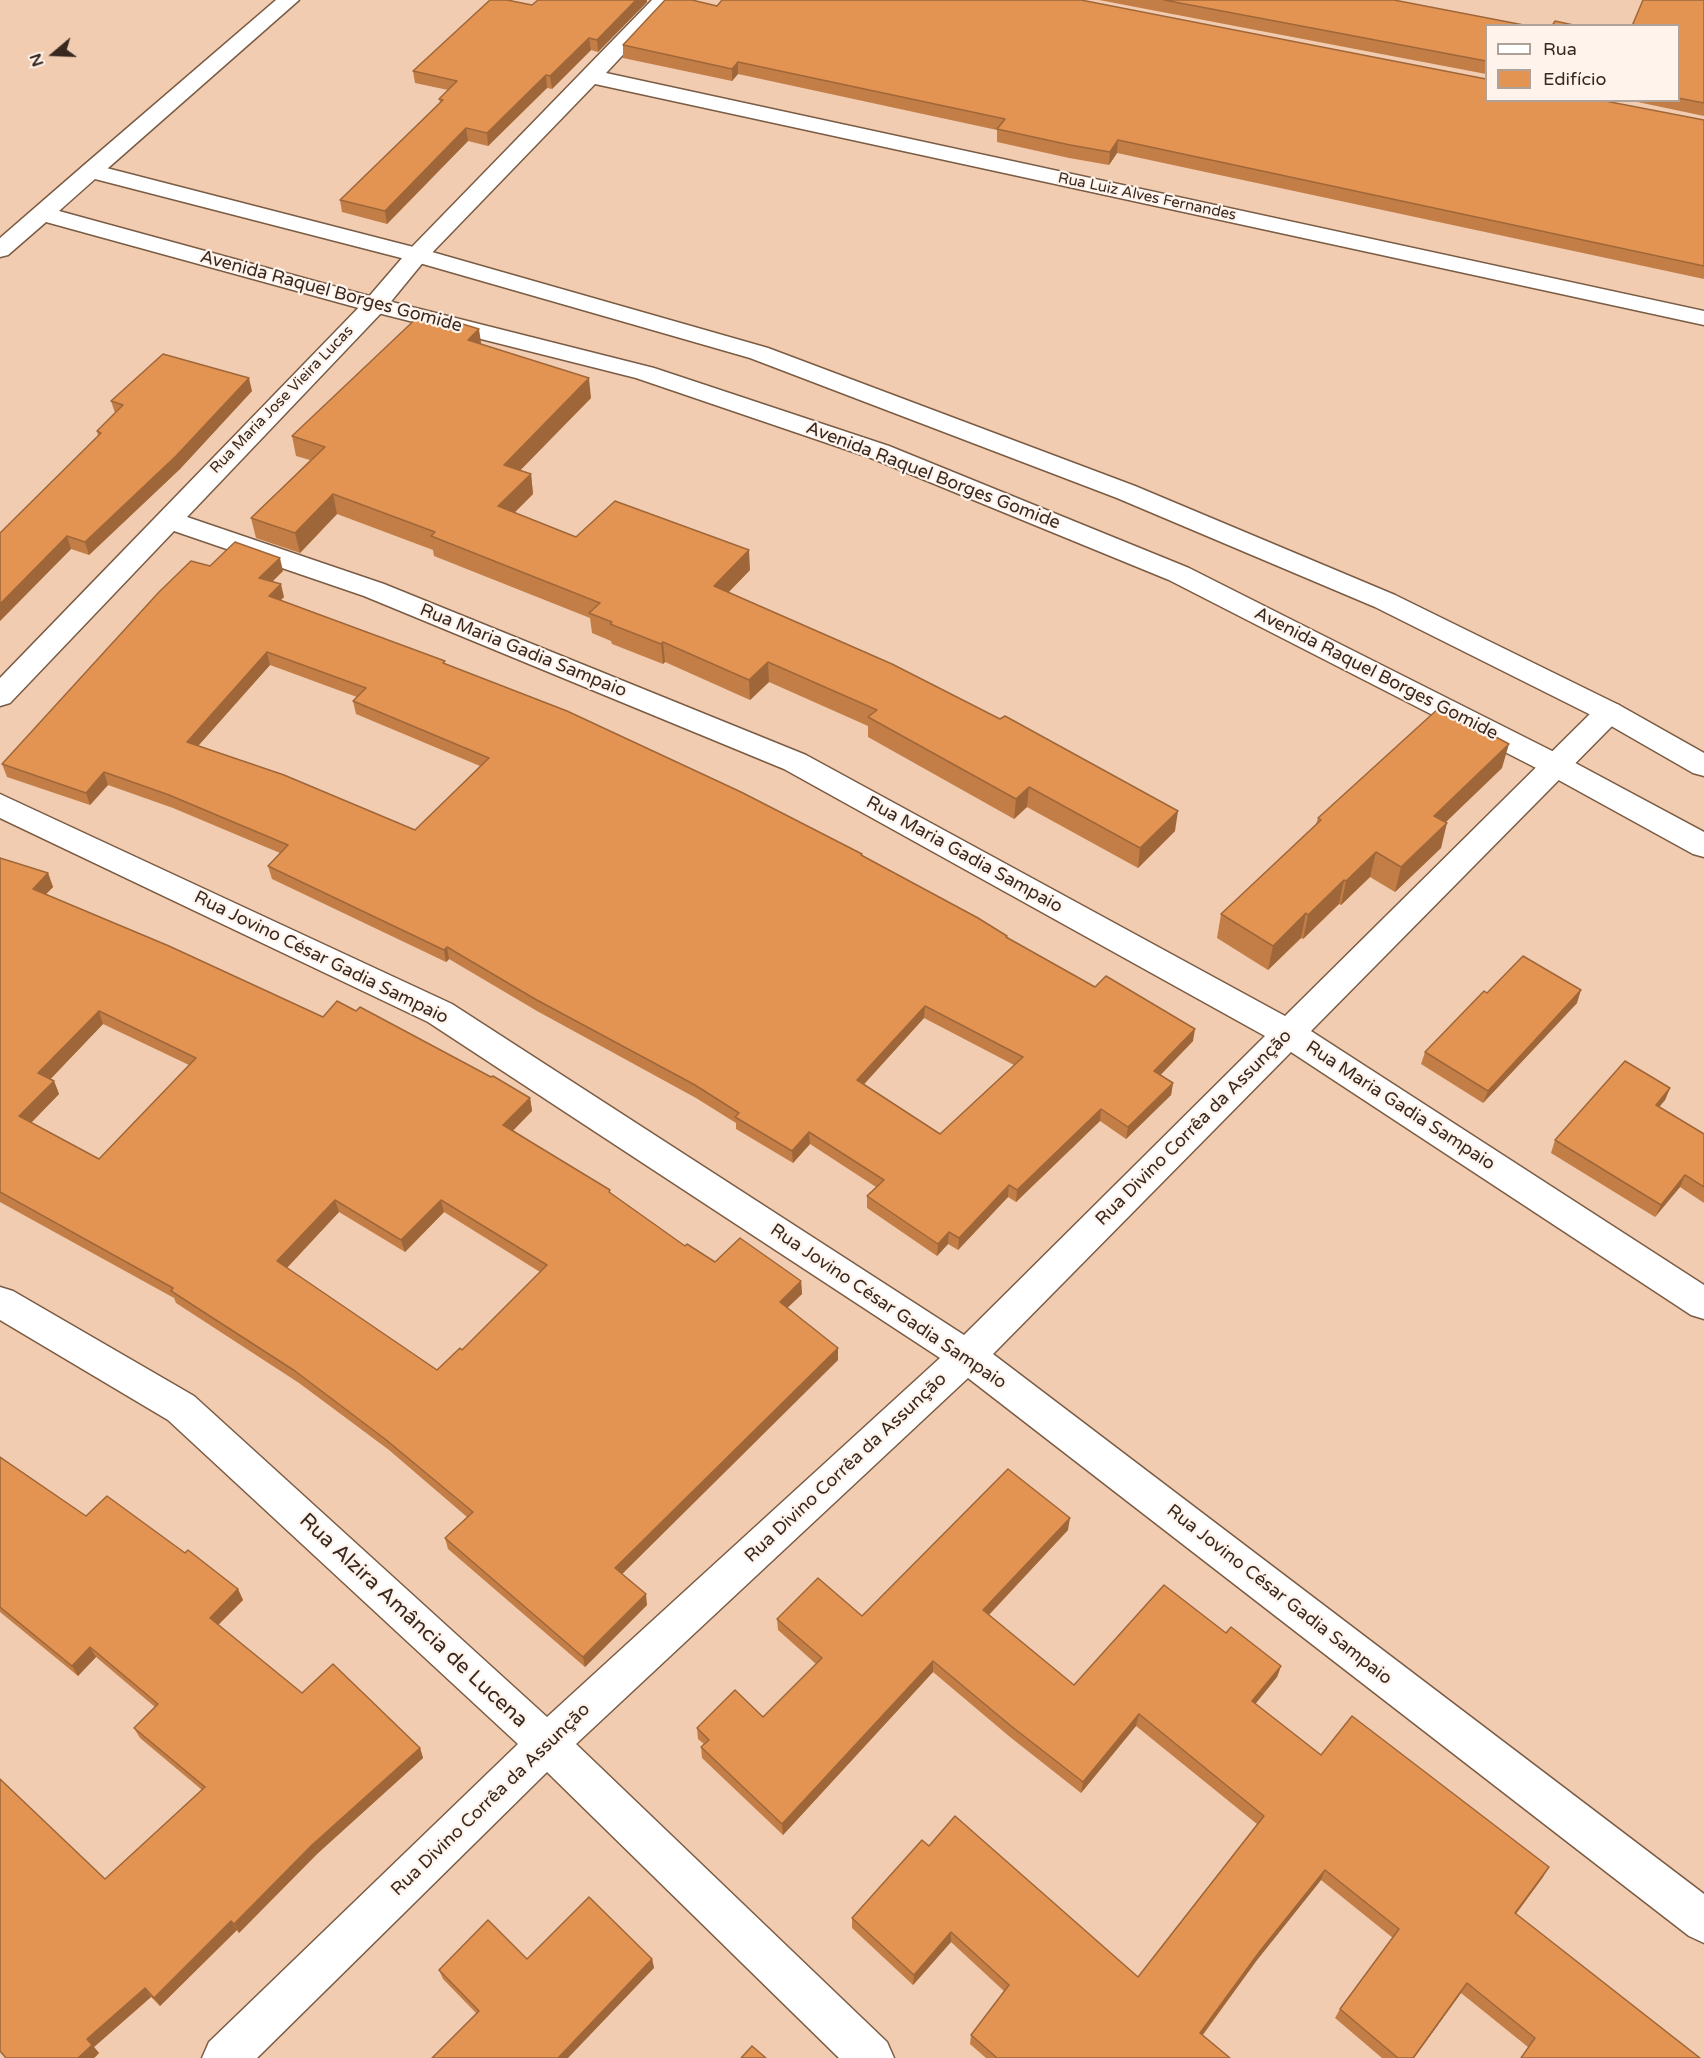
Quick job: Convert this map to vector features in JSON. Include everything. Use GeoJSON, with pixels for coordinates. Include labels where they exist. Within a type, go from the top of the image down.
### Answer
{"type":"FeatureCollection","features":[{"type":"Feature","properties":{"kind":"street"},"geometry":{"type":"LineString","coordinates":[[0,250],[290,0]]}},
{"type":"Feature","properties":{"kind":"street","name":"Rua Maria Jose Vieira Lucas"},"geometry":{"type":"LineString","coordinates":[[0,696],[167,519],[375,305],[417,255],[664,0]]}},
{"type":"Feature","properties":{"kind":"street","name":"Rua Luiz Alves Fernandes"},"geometry":{"type":"LineString","coordinates":[[590,76],[1704,318]]}},
{"type":"Feature","properties":{"kind":"street"},"geometry":{"type":"LineString","coordinates":[[91,171],[417,255],[759,353],[1126,492],[1385,601],[1609,712],[1704,766]]}},
{"type":"Feature","properties":{"kind":"street","name":"Avenida Raquel Borges Gomide"},"geometry":{"type":"LineString","coordinates":[[43,214],[375,305],[645,373],[880,452],[1179,574],[1555,765],[1704,846]]}},
{"type":"Feature","properties":{"kind":"street","name":"Rua Maria Gadia Sampaio"},"geometry":{"type":"LineString","coordinates":[[167,519],[374,590],[795,762],[1288,1034],[1704,1304]]}},
{"type":"Feature","properties":{"kind":"street","name":"Rua Divino Corrêa da Assunção"},"geometry":{"type":"LineString","coordinates":[[225,2058],[547,1744],[967,1356],[1609,712]]}},
{"type":"Feature","properties":{"kind":"street","name":"Rua Jovino César Gadia Sampaio"},"geometry":{"type":"LineString","coordinates":[[0,805],[440,1013],[967,1356],[1704,1921]]}},
{"type":"Feature","properties":{"kind":"street","name":"Rua Alzira Amância de Lucena"},"geometry":{"type":"LineString","coordinates":[[0,1302],[181,1408],[547,1744],[871,2058]]}},
{"type":"Feature","properties":{"kind":"building"},"geometry":{"type":"Polygon","coordinates":[[[490,0],[507,0],[532,5],[538,0],[636,0],[597,40],[589,38],[550,76],[546,75],[487,133],[466,128],[385,211],[340,200],[443,100],[439,99],[457,81],[413,71],[490,0]]]}},
{"type":"Feature","properties":{"kind":"building"},"geometry":{"type":"Polygon","coordinates":[[[665,0],[692,0],[717,6],[722,0],[1081,0],[1485,79],[1485,102],[1610,102],[1704,120],[1704,266],[1118,140],[1110,152],[1070,145],[997,129],[1005,119],[738,62],[732,69],[623,45],[665,0]]]}},
{"type":"Feature","properties":{"kind":"building"},"geometry":{"type":"Polygon","coordinates":[[[1164,0],[1394,0],[1519,24],[1485,24],[1485,61],[1164,0]]]}},
{"type":"Feature","properties":{"kind":"building"},"geometry":{"type":"Polygon","coordinates":[[[1643,0],[1704,0],[1704,103],[1680,98],[1680,24],[1633,24],[1643,0]]]}},
{"type":"Feature","properties":{"kind":"building"},"geometry":{"type":"Polygon","coordinates":[[[1555,21],[1569,24],[1553,24],[1555,21]]]}},
{"type":"Feature","properties":{"kind":"building"},"geometry":{"type":"Polygon","coordinates":[[[423,312],[479,329],[468,340],[589,378],[504,465],[531,474],[498,506],[576,537],[615,501],[749,550],[714,586],[892,664],[1000,719],[1005,716],[1178,811],[1140,848],[1029,787],[1016,799],[868,717],[877,710],[768,662],[749,680],[663,642],[661,644],[610,624],[612,622],[589,613],[600,603],[431,536],[435,532],[333,494],[295,533],[251,518],[325,447],[292,436],[423,312]]]}},
{"type":"Feature","properties":{"kind":"building"},"geometry":{"type":"Polygon","coordinates":[[[163,354],[249,378],[176,456],[85,542],[67,536],[0,604],[0,533],[101,433],[97,431],[123,405],[111,401],[163,354]]]}},
{"type":"Feature","properties":{"kind":"building"},"geometry":{"type":"Polygon","coordinates":[[[235,542],[280,558],[259,578],[281,584],[269,596],[445,661],[443,663],[567,711],[741,792],[862,854],[978,918],[1006,937],[1095,987],[1106,976],[1195,1029],[1154,1071],[1173,1083],[1128,1127],[1101,1109],[1017,1190],[1009,1185],[959,1238],[949,1232],[938,1244],[867,1196],[884,1180],[809,1132],[792,1151],[735,1117],[739,1113],[695,1085],[535,999],[447,947],[444,950],[268,866],[288,845],[169,795],[104,772],[86,793],[2,764],[159,592],[191,561],[210,566],[235,542]],[[267,652],[187,742],[284,775],[415,830],[489,758],[353,701],[366,688],[267,652]],[[925,1006],[857,1080],[940,1134],[1023,1057],[925,1006]]]}},
{"type":"Feature","properties":{"kind":"building"},"geometry":{"type":"Polygon","coordinates":[[[1440,707],[1509,744],[1434,816],[1447,823],[1401,867],[1376,852],[1308,915],[1306,913],[1273,946],[1221,914],[1321,820],[1318,818],[1440,707]]]}},
{"type":"Feature","properties":{"kind":"building"},"geometry":{"type":"Polygon","coordinates":[[[0,858],[48,873],[33,889],[169,946],[323,1017],[337,1001],[356,1011],[360,1007],[491,1077],[493,1076],[530,1098],[503,1125],[610,1190],[609,1192],[685,1246],[687,1244],[715,1262],[740,1238],[801,1281],[780,1302],[838,1348],[615,1568],[646,1594],[583,1657],[445,1538],[473,1512],[385,1439],[295,1371],[171,1291],[173,1288],[0,1192],[0,858]],[[99,1011],[38,1073],[54,1081],[19,1116],[99,1159],[196,1058],[99,1011]],[[335,1200],[277,1261],[437,1370],[460,1348],[462,1350],[547,1265],[441,1200],[401,1240],[335,1200]]]}},
{"type":"Feature","properties":{"kind":"building"},"geometry":{"type":"Polygon","coordinates":[[[1523,956],[1581,990],[1488,1091],[1425,1052],[1484,991],[1487,993],[1523,956]]]}},
{"type":"Feature","properties":{"kind":"building"},"geometry":{"type":"Polygon","coordinates":[[[1625,1061],[1670,1088],[1656,1105],[1704,1134],[1704,1187],[1685,1175],[1661,1205],[1555,1140],[1625,1061]]]}},
{"type":"Feature","properties":{"kind":"building"},"geometry":{"type":"Polygon","coordinates":[[[0,1457],[86,1516],[107,1496],[185,1553],[188,1550],[238,1589],[210,1618],[302,1693],[333,1664],[420,1748],[312,1845],[234,1924],[231,1921],[154,1998],[145,1988],[87,2039],[92,2045],[78,2058],[6,2058],[0,2051],[0,1779],[105,1879],[205,1787],[134,1728],[158,1704],[90,1647],[72,1666],[0,1607],[0,1457]]]}},
{"type":"Feature","properties":{"kind":"building"},"geometry":{"type":"Polygon","coordinates":[[[1008,1469],[1070,1518],[983,1610],[1074,1685],[1164,1585],[1226,1633],[1231,1627],[1281,1666],[1252,1701],[1321,1755],[1352,1716],[1549,1867],[1515,1913],[1700,2058],[1521,2058],[1535,2038],[1467,1983],[1413,2058],[1398,2058],[1340,2009],[1399,1929],[1325,1870],[1260,1951],[1200,2033],[1230,2058],[997,2058],[971,2035],[1009,1985],[951,1932],[914,1975],[852,1918],[922,1840],[929,1846],[955,1816],[1138,1977],[1264,1816],[1139,1714],[1083,1782],[933,1661],[782,1824],[701,1747],[709,1740],[697,1728],[735,1690],[763,1717],[822,1658],[777,1619],[818,1578],[862,1616],[1008,1469]]]}},
{"type":"Feature","properties":{"kind":"building"},"geometry":{"type":"Polygon","coordinates":[[[589,1897],[652,1959],[558,2058],[432,2058],[479,2011],[439,1970],[488,1920],[527,1959],[589,1897]]]}},
{"type":"Feature","properties":{"kind":"building"},"geometry":{"type":"Polygon","coordinates":[[[752,2046],[766,2058],[741,2058],[752,2046]]]}}]}
